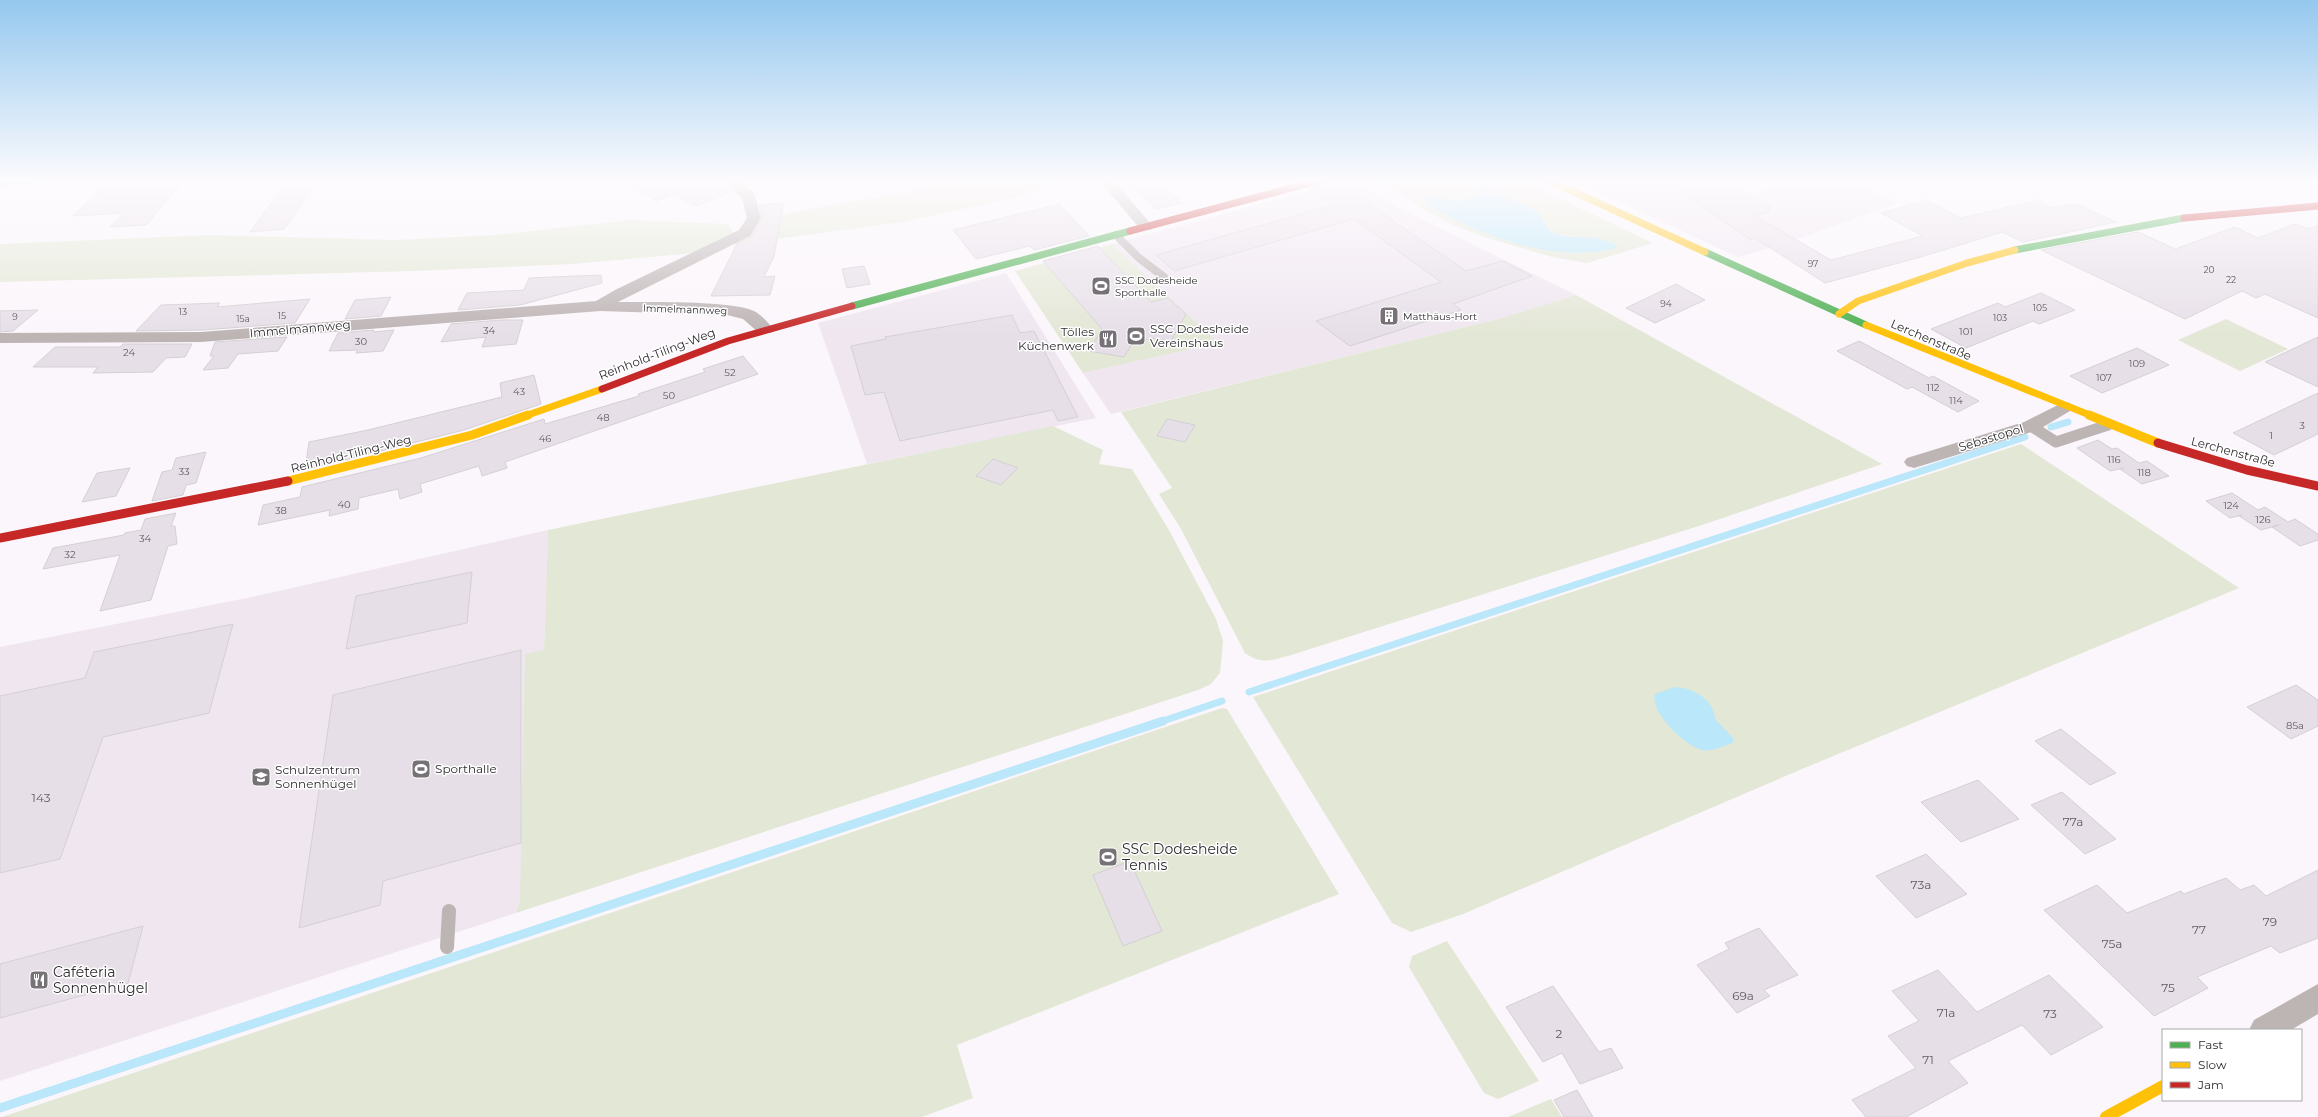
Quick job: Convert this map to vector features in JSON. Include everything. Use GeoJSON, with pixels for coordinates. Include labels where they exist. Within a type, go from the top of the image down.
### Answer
{"type":"FeatureCollection","features":[{"type":"Feature","properties":{"kind":"street","name":"Immelmannweg"},"geometry":{"type":"LineString","coordinates":[[600,306],[620,293],[746,232]]}},
{"type":"Feature","properties":{"kind":"street","name":"Reinhold-Tiling-Weg"},"geometry":{"type":"LineString","coordinates":[[0,538],[223,496],[352,468],[474,434],[718,344],[765,329],[1127,232]]}},
{"type":"Feature","properties":{"kind":"street","name":"Lerchenstraße"},"geometry":{"type":"LineString","coordinates":[[1661,232],[1839,314],[2108,425],[2174,449],[2247,470],[2318,486]]}},
{"type":"Feature","properties":{"kind":"street"},"geometry":{"type":"LineString","coordinates":[[1839,314],[1858,301],[2003,253],[2063,239],[2106,232]]}},
{"type":"Feature","properties":{"kind":"street","name":"Immelmannweg"},"geometry":{"type":"LineString","coordinates":[[0,338],[201,337],[538,309],[600,306],[727,310],[749,315],[765,329]]}},
{"type":"Feature","properties":{"kind":"street","name":"Sebastopol"},"geometry":{"type":"LineString","coordinates":[[1914,462],[2031,426],[2064,407]]}},
{"type":"Feature","properties":{"kind":"street"},"geometry":{"type":"LineString","coordinates":[[2266,1029],[2318,998]]}},
{"type":"Feature","properties":{"kind":"street"},"geometry":{"type":"LineString","coordinates":[[2106,1117],[2162,1087]]}},
{"type":"Feature","properties":{"kind":"lane"},"geometry":{"type":"LineString","coordinates":[[1116,235],[1139,258],[1164,277]]}},
{"type":"Feature","properties":{"kind":"lane"},"geometry":{"type":"LineString","coordinates":[[2031,426],[2056,442],[2108,425]]}},
{"type":"Feature","properties":{"kind":"lane"},"geometry":{"type":"LineString","coordinates":[[447,947],[449,911]]}},
{"type":"Feature","properties":{"kind":"shaded area"},"geometry":{"type":"Polygon","coordinates":[[[1156,232],[1448,232],[1576,295],[1498,319],[1111,414],[1083,373],[1217,343],[1112,244],[1156,232]]]}},
{"type":"Feature","properties":{"kind":"shaded area"},"geometry":{"type":"Polygon","coordinates":[[[1684,232],[1817,232],[1787,243],[1738,257],[1684,232]]]}},
{"type":"Feature","properties":{"kind":"shaded area"},"geometry":{"type":"Polygon","coordinates":[[[1006,273],[1096,418],[867,464],[818,323],[1006,273]]]}},
{"type":"Feature","properties":{"kind":"shaded area","name":"Schulzentrum Sonnenhügel"},"geometry":{"type":"Polygon","coordinates":[[[548,530],[544,650],[520,899],[516,913],[0,1081],[0,647],[247,598],[548,530]]]}},
{"type":"Feature","properties":{"kind":"green space"},"geometry":{"type":"Polygon","coordinates":[[[520,232],[733,233],[694,253],[572,264],[412,271],[0,282],[0,244],[210,235],[396,240],[494,235],[520,232]]]}},
{"type":"Feature","properties":{"kind":"green space"},"geometry":{"type":"Polygon","coordinates":[[[747,232],[827,232],[732,245],[747,232]]]}},
{"type":"Feature","properties":{"kind":"green space"},"geometry":{"type":"Polygon","coordinates":[[[1471,232],[1487,232],[1516,243],[1560,251],[1612,249],[1612,242],[1554,234],[1552,232],[1630,232],[1653,243],[1587,263],[1552,257],[1471,232]]]}},
{"type":"Feature","properties":{"kind":"green space"},"geometry":{"type":"Polygon","coordinates":[[[1112,244],[1218,343],[1083,373],[1015,271],[1112,244]]]}},
{"type":"Feature","properties":{"kind":"green space"},"geometry":{"type":"Polygon","coordinates":[[[1576,295],[1882,464],[1705,524],[1288,656],[1276,659],[1261,660],[1245,653],[1181,529],[1159,494],[1172,488],[1121,412],[1498,319],[1576,295]]]}},
{"type":"Feature","properties":{"kind":"green space"},"geometry":{"type":"Polygon","coordinates":[[[2226,319],[2288,349],[2240,371],[2178,340],[2226,319]]]}},
{"type":"Feature","properties":{"kind":"green space"},"geometry":{"type":"Polygon","coordinates":[[[1053,426],[1103,450],[1099,464],[1132,469],[1169,530],[1216,619],[1223,641],[1220,673],[1211,684],[1198,690],[516,913],[520,899],[525,654],[544,650],[548,530],[1053,426]]]}},
{"type":"Feature","properties":{"kind":"green space"},"geometry":{"type":"Polygon","coordinates":[[[2021,444],[2239,588],[1802,769],[1463,914],[1411,932],[1392,923],[1253,697],[2021,444]]]}},
{"type":"Feature","properties":{"kind":"green space"},"geometry":{"type":"Polygon","coordinates":[[[1222,708],[1227,709],[1339,894],[957,1045],[973,1098],[922,1117],[2,1117],[1222,708]]]}},
{"type":"Feature","properties":{"kind":"green space"},"geometry":{"type":"Polygon","coordinates":[[[1447,941],[1539,1081],[1498,1099],[1484,1093],[1409,967],[1412,956],[1447,941]]]}},
{"type":"Feature","properties":{"kind":"green space"},"geometry":{"type":"Polygon","coordinates":[[[1551,1099],[1562,1117],[1508,1117],[1551,1099]]]}},
{"type":"Feature","properties":{"kind":"water"},"geometry":{"type":"Polygon","coordinates":[[[1485,232],[1552,232],[1563,236],[1602,239],[1616,245],[1617,248],[1592,252],[1543,250],[1485,232]]]}},
{"type":"Feature","properties":{"kind":"water"},"geometry":{"type":"Polygon","coordinates":[[[1675,687],[1695,692],[1707,700],[1714,712],[1715,719],[1733,738],[1733,743],[1714,749],[1702,750],[1678,735],[1663,718],[1657,709],[1655,701],[1655,694],[1675,687]]]}},
{"type":"Feature","properties":{"kind":"building"},"geometry":{"type":"Polygon","coordinates":[[[754,232],[779,232],[774,256],[764,277],[775,276],[770,295],[711,296],[737,244],[751,237],[754,232]]]}},
{"type":"Feature","properties":{"kind":"building"},"geometry":{"type":"Polygon","coordinates":[[[955,232],[1085,232],[1089,236],[1034,250],[1030,246],[976,259],[955,232]]]}},
{"type":"Feature","properties":{"kind":"building"},"geometry":{"type":"Polygon","coordinates":[[[1237,232],[1309,232],[1174,271],[1156,255],[1237,232]]]}},
{"type":"Feature","properties":{"kind":"building"},"geometry":{"type":"Polygon","coordinates":[[[1372,232],[1410,232],[1466,271],[1503,261],[1532,276],[1453,304],[1461,310],[1350,346],[1316,321],[1441,282],[1372,232]]]}},
{"type":"Feature","properties":{"kind":"building"},"geometry":{"type":"Polygon","coordinates":[[[1739,232],[1783,232],[1831,260],[1923,236],[1916,232],[2002,232],[1924,256],[1825,283],[1755,238],[1751,240],[1739,232]]]}},
{"type":"Feature","properties":{"kind":"building"},"geometry":{"type":"Polygon","coordinates":[[[2002,232],[2069,232],[2023,242],[2002,232]]]}},
{"type":"Feature","properties":{"kind":"building"},"geometry":{"type":"Polygon","coordinates":[[[2137,232],[2175,249],[2221,232],[2246,232],[2258,238],[2274,232],[2318,232],[2318,318],[2265,294],[2256,298],[2242,291],[2185,319],[2041,250],[2137,232]]]}},
{"type":"Feature","properties":{"kind":"building"},"geometry":{"type":"Polygon","coordinates":[[[1098,246],[1151,302],[1168,298],[1186,314],[1171,341],[1152,338],[1132,344],[1124,357],[1089,351],[1102,329],[1043,261],[1098,246]]]}},
{"type":"Feature","properties":{"kind":"building"},"geometry":{"type":"Polygon","coordinates":[[[864,266],[870,284],[847,288],[842,269],[864,266]]]}},
{"type":"Feature","properties":{"kind":"building"},"geometry":{"type":"Polygon","coordinates":[[[601,275],[602,283],[520,305],[458,310],[467,293],[524,290],[529,278],[601,275]]]}},
{"type":"Feature","properties":{"kind":"building"},"geometry":{"type":"Polygon","coordinates":[[[1676,284],[1705,300],[1655,323],[1626,308],[1676,284]]]}},
{"type":"Feature","properties":{"kind":"building"},"geometry":{"type":"Polygon","coordinates":[[[2041,293],[2075,310],[2039,324],[2033,321],[1966,348],[1931,329],[1998,303],[2005,307],[2041,293]]]}},
{"type":"Feature","properties":{"kind":"building"},"geometry":{"type":"Polygon","coordinates":[[[391,297],[381,316],[345,319],[355,300],[391,297]]]}},
{"type":"Feature","properties":{"kind":"building"},"geometry":{"type":"Polygon","coordinates":[[[310,299],[295,323],[203,330],[136,331],[161,305],[220,303],[217,307],[310,299]]]}},
{"type":"Feature","properties":{"kind":"building"},"geometry":{"type":"Polygon","coordinates":[[[38,310],[13,331],[0,332],[0,311],[38,310]]]}},
{"type":"Feature","properties":{"kind":"building"},"geometry":{"type":"Polygon","coordinates":[[[1012,315],[1020,333],[1034,331],[1078,417],[1058,421],[1053,410],[900,441],[884,392],[865,395],[851,346],[886,339],[885,337],[1012,315]]]}},
{"type":"Feature","properties":{"kind":"building"},"geometry":{"type":"Polygon","coordinates":[[[501,320],[523,320],[516,344],[482,347],[486,337],[441,342],[451,324],[501,320]]]}},
{"type":"Feature","properties":{"kind":"building"},"geometry":{"type":"Polygon","coordinates":[[[374,330],[373,332],[394,330],[383,351],[356,353],[358,350],[329,351],[338,333],[374,330]]]}},
{"type":"Feature","properties":{"kind":"building"},"geometry":{"type":"Polygon","coordinates":[[[287,337],[278,351],[238,354],[228,368],[203,370],[214,356],[210,356],[215,342],[287,337]]]}},
{"type":"Feature","properties":{"kind":"building"},"geometry":{"type":"Polygon","coordinates":[[[2318,337],[2318,387],[2265,362],[2318,337]]]}},
{"type":"Feature","properties":{"kind":"building"},"geometry":{"type":"Polygon","coordinates":[[[1859,341],[1929,378],[1933,376],[1979,401],[1958,412],[1912,387],[1907,389],[1837,351],[1859,341]]]}},
{"type":"Feature","properties":{"kind":"building"},"geometry":{"type":"Polygon","coordinates":[[[123,344],[192,344],[185,357],[166,358],[153,372],[93,373],[98,367],[33,367],[55,347],[120,347],[123,344]]]}},
{"type":"Feature","properties":{"kind":"building"},"geometry":{"type":"Polygon","coordinates":[[[2137,348],[2169,365],[2102,393],[2070,376],[2137,348]]]}},
{"type":"Feature","properties":{"kind":"building"},"geometry":{"type":"Polygon","coordinates":[[[743,356],[758,374],[505,462],[507,468],[482,476],[479,466],[420,484],[422,492],[400,499],[398,489],[359,498],[358,509],[329,516],[330,510],[258,525],[263,505],[300,497],[302,487],[421,458],[544,419],[545,424],[639,396],[638,394],[705,372],[703,369],[743,356]]]}},
{"type":"Feature","properties":{"kind":"building"},"geometry":{"type":"Polygon","coordinates":[[[534,375],[541,404],[464,430],[305,470],[309,442],[368,430],[502,397],[500,383],[534,375]]]}},
{"type":"Feature","properties":{"kind":"building"},"geometry":{"type":"Polygon","coordinates":[[[2318,393],[2318,434],[2274,455],[2233,433],[2318,393]]]}},
{"type":"Feature","properties":{"kind":"building"},"geometry":{"type":"Polygon","coordinates":[[[1167,419],[1195,425],[1185,442],[1157,436],[1167,419]]]}},
{"type":"Feature","properties":{"kind":"building"},"geometry":{"type":"Polygon","coordinates":[[[2098,440],[2112,449],[2117,448],[2139,463],[2147,461],[2169,476],[2142,484],[2120,469],[2124,468],[2110,471],[2077,448],[2098,440]]]}},
{"type":"Feature","properties":{"kind":"building"},"geometry":{"type":"Polygon","coordinates":[[[206,452],[196,483],[186,485],[183,495],[152,501],[162,472],[172,470],[176,458],[206,452]]]}},
{"type":"Feature","properties":{"kind":"building"},"geometry":{"type":"Polygon","coordinates":[[[993,459],[1018,468],[1001,485],[976,476],[993,459]]]}},
{"type":"Feature","properties":{"kind":"building"},"geometry":{"type":"Polygon","coordinates":[[[130,468],[116,496],[82,502],[97,473],[130,468]]]}},
{"type":"Feature","properties":{"kind":"building"},"geometry":{"type":"Polygon","coordinates":[[[2232,493],[2258,510],[2265,507],[2288,522],[2295,519],[2318,534],[2318,540],[2300,546],[2272,527],[2279,525],[2261,530],[2239,516],[2242,515],[2230,518],[2206,501],[2232,493]]]}},
{"type":"Feature","properties":{"kind":"building"},"geometry":{"type":"Polygon","coordinates":[[[176,513],[171,526],[175,526],[177,544],[168,546],[151,600],[100,611],[120,555],[43,569],[53,548],[124,535],[125,533],[141,530],[145,519],[176,513]]]}},
{"type":"Feature","properties":{"kind":"building"},"geometry":{"type":"Polygon","coordinates":[[[472,572],[467,623],[346,649],[356,596],[472,572]]]}},
{"type":"Feature","properties":{"kind":"building"},"geometry":{"type":"Polygon","coordinates":[[[233,624],[209,713],[103,737],[60,859],[0,873],[0,696],[85,678],[94,652],[233,624]]]}},
{"type":"Feature","properties":{"kind":"building","name":"Sporthalle"},"geometry":{"type":"Polygon","coordinates":[[[521,650],[521,843],[383,881],[380,905],[299,928],[333,695],[521,650]]]}},
{"type":"Feature","properties":{"kind":"building"},"geometry":{"type":"Polygon","coordinates":[[[2296,685],[2318,700],[2318,726],[2291,739],[2247,707],[2296,685]]]}},
{"type":"Feature","properties":{"kind":"building"},"geometry":{"type":"Polygon","coordinates":[[[2061,729],[2116,773],[2090,785],[2035,741],[2061,729]]]}},
{"type":"Feature","properties":{"kind":"building"},"geometry":{"type":"Polygon","coordinates":[[[1978,780],[2019,819],[1961,842],[1921,802],[1978,780]]]}},
{"type":"Feature","properties":{"kind":"building"},"geometry":{"type":"Polygon","coordinates":[[[2062,792],[2116,839],[2085,854],[2031,805],[2062,792]]]}},
{"type":"Feature","properties":{"kind":"building"},"geometry":{"type":"Polygon","coordinates":[[[1926,854],[1967,894],[1916,918],[1876,876],[1926,854]]]}},
{"type":"Feature","properties":{"kind":"building","name":"SSC Dodesheide Tennis"},"geometry":{"type":"Polygon","coordinates":[[[1130,861],[1162,931],[1123,946],[1093,875],[1130,861]]]}},
{"type":"Feature","properties":{"kind":"building"},"geometry":{"type":"Polygon","coordinates":[[[2318,870],[2318,938],[2280,953],[2271,946],[2197,977],[2208,988],[2154,1016],[2044,910],[2097,885],[2127,913],[2181,891],[2184,894],[2226,878],[2240,890],[2254,885],[2266,896],[2318,870]]]}},
{"type":"Feature","properties":{"kind":"building"},"geometry":{"type":"Polygon","coordinates":[[[143,926],[128,983],[0,1018],[0,964],[143,926]]]}},
{"type":"Feature","properties":{"kind":"building"},"geometry":{"type":"Polygon","coordinates":[[[1759,928],[1798,975],[1764,990],[1770,996],[1737,1013],[1697,965],[1729,949],[1725,943],[1759,928]]]}},
{"type":"Feature","properties":{"kind":"building"},"geometry":{"type":"Polygon","coordinates":[[[1938,970],[1977,1012],[2049,975],[2103,1027],[2051,1055],[2022,1025],[1948,1061],[1968,1083],[1906,1117],[1866,1117],[1852,1100],[1916,1068],[1888,1036],[1919,1021],[1892,991],[1938,970]]]}},
{"type":"Feature","properties":{"kind":"building"},"geometry":{"type":"Polygon","coordinates":[[[1553,986],[1599,1052],[1611,1048],[1623,1068],[1580,1084],[1562,1053],[1543,1062],[1506,1007],[1553,986]]]}},
{"type":"Feature","properties":{"kind":"building"},"geometry":{"type":"Polygon","coordinates":[[[1577,1090],[1593,1117],[1564,1117],[1554,1100],[1577,1090]]]}},
{"type":"Feature","properties":{"kind":"waterway"},"geometry":{"type":"LineString","coordinates":[[2051,427],[2068,422]]}},
{"type":"Feature","properties":{"kind":"waterway"},"geometry":{"type":"LineString","coordinates":[[1249,692],[2025,437]]}},
{"type":"Feature","properties":{"kind":"waterway"},"geometry":{"type":"LineString","coordinates":[[1160,722],[1222,701]]}},
{"type":"Feature","properties":{"kind":"waterway"},"geometry":{"type":"LineString","coordinates":[[0,1108],[1160,722]]}},
{"type":"Feature","properties":{"kind":"traffic: fast"},"geometry":{"type":"LineString","coordinates":[[852,306],[1126,232]]}},
{"type":"Feature","properties":{"kind":"traffic: fast"},"geometry":{"type":"LineString","coordinates":[[2015,250],[2103,232]]}},
{"type":"Feature","properties":{"kind":"traffic: fast"},"geometry":{"type":"LineString","coordinates":[[1705,252],[1866,325]]}},
{"type":"Feature","properties":{"kind":"traffic: slow"},"geometry":{"type":"LineString","coordinates":[[1662,232],[1705,252]]}},
{"type":"Feature","properties":{"kind":"traffic: slow"},"geometry":{"type":"LineString","coordinates":[[1839,314],[1858,301],[1967,263],[2015,250]]}},
{"type":"Feature","properties":{"kind":"traffic: slow"},"geometry":{"type":"LineString","coordinates":[[1866,325],[2158,443]]}},
{"type":"Feature","properties":{"kind":"traffic: slow"},"geometry":{"type":"LineString","coordinates":[[288,481],[472,435],[602,389]]}},
{"type":"Feature","properties":{"kind":"traffic: slow"},"geometry":{"type":"LineString","coordinates":[[2106,1117],[2162,1087]]}},
{"type":"Feature","properties":{"kind":"traffic: jam"},"geometry":{"type":"LineString","coordinates":[[602,389],[728,341],[852,306]]}},
{"type":"Feature","properties":{"kind":"traffic: jam"},"geometry":{"type":"LineString","coordinates":[[2158,443],[2247,470],[2318,486]]}},
{"type":"Feature","properties":{"kind":"traffic: jam"},"geometry":{"type":"LineString","coordinates":[[0,538],[288,481]]}},
{"type":"Feature","properties":{"kind":"place","name":"SSC Dodesheide Sporthalle"},"geometry":{"type":"Point","coordinates":[1101,286]}},
{"type":"Feature","properties":{"kind":"place","name":"Matthäus-Hort"},"geometry":{"type":"Point","coordinates":[1389,316]}},
{"type":"Feature","properties":{"kind":"place","name":"SSC Dodesheide Vereinshaus"},"geometry":{"type":"Point","coordinates":[1136,336]}},
{"type":"Feature","properties":{"kind":"place","name":"Tölles Küchenwerk"},"geometry":{"type":"Point","coordinates":[1108,339]}},
{"type":"Feature","properties":{"kind":"place","name":"Sporthalle"},"geometry":{"type":"Point","coordinates":[421,769]}},
{"type":"Feature","properties":{"kind":"place","name":"Schulzentrum Sonnenhügel"},"geometry":{"type":"Point","coordinates":[261,777]}},
{"type":"Feature","properties":{"kind":"place","name":"SSC Dodesheide Tennis"},"geometry":{"type":"Point","coordinates":[1108,857]}},
{"type":"Feature","properties":{"kind":"place","name":"Caféteria Sonnenhügel"},"geometry":{"type":"Point","coordinates":[39,980]}}]}
